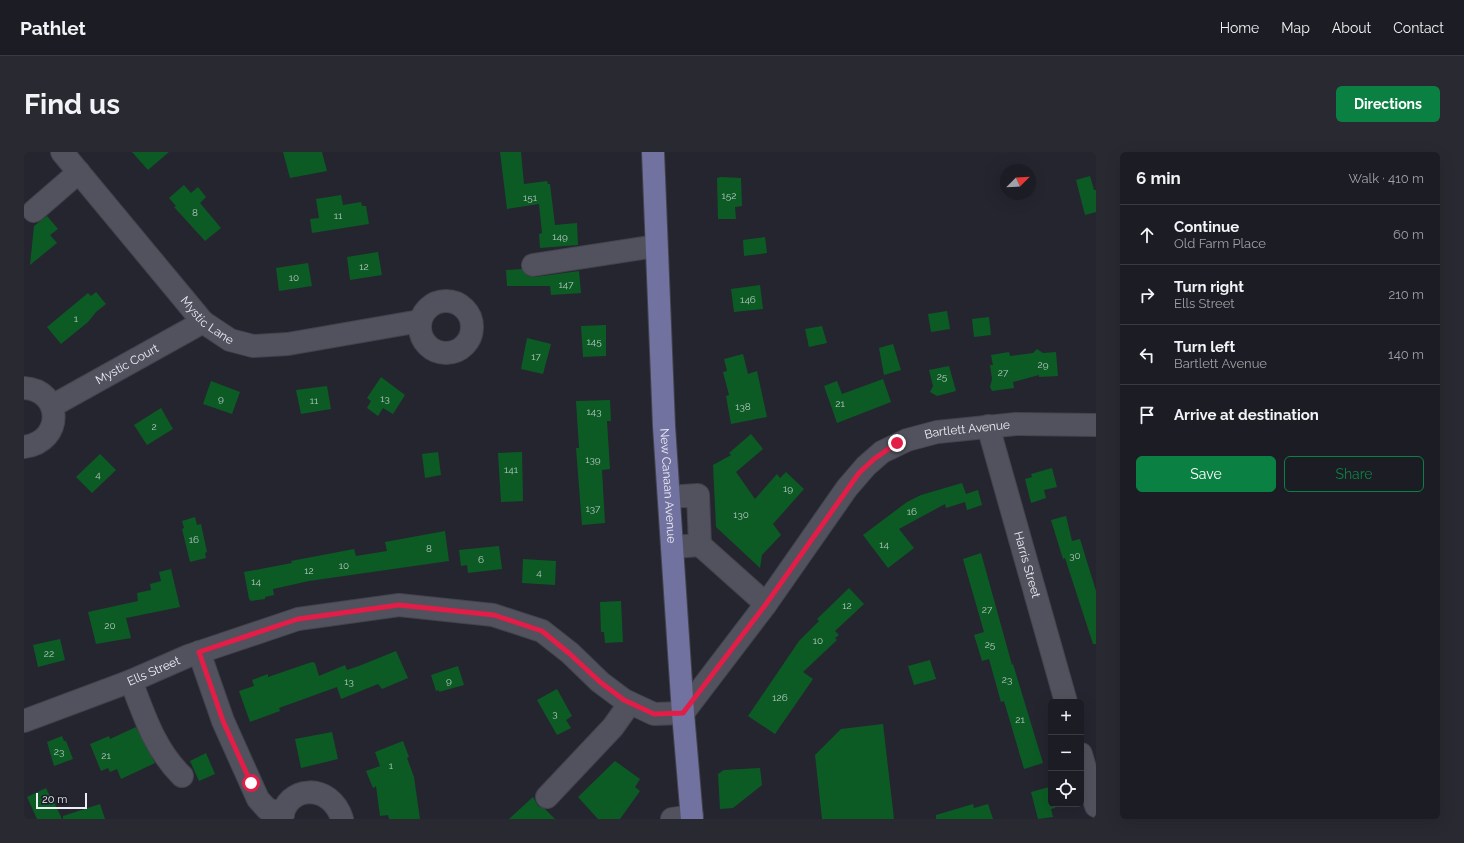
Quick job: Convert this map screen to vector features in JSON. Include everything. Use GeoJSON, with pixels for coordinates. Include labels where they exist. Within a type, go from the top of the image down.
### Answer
{"type":"FeatureCollection","features":[{"type":"Feature","properties":{"kind":"main road","name":"New Canaan Avenue"},"geometry":{"type":"LineString","coordinates":[[653,152],[656,246],[669,497],[683,713],[685,818]]}},
{"type":"Feature","properties":{"kind":"street","name":"Mystic Lane"},"geometry":{"type":"LineString","coordinates":[[62,152],[203,322],[230,340],[253,346],[288,344],[420,321]]}},
{"type":"Feature","properties":{"kind":"street"},"geometry":{"type":"LineString","coordinates":[[34,211],[79,172]]}},
{"type":"Feature","properties":{"kind":"street"},"geometry":{"type":"LineString","coordinates":[[533,265],[656,246]]}},
{"type":"Feature","properties":{"kind":"street","name":"Mystic Court"},"geometry":{"type":"LineString","coordinates":[[52,406],[203,322]]}},
{"type":"Feature","properties":{"kind":"street"},"geometry":{"type":"LineString","coordinates":[[24,388],[39,392],[47,398],[52,406],[54,416],[53,425],[49,434],[42,441],[33,446],[24,447]]}},
{"type":"Feature","properties":{"kind":"street","name":"Bartlett Avenue"},"geometry":{"type":"LineString","coordinates":[[683,713],[766,604],[847,488],[859,473],[874,459],[891,447],[907,440],[937,432],[988,426],[1056,424],[1096,425]]}},
{"type":"Feature","properties":{"kind":"street","name":"Harris Street"},"geometry":{"type":"LineString","coordinates":[[988,426],[1065,699]]}},
{"type":"Feature","properties":{"kind":"street"},"geometry":{"type":"LineString","coordinates":[[669,497],[698,495],[700,545]]}},
{"type":"Feature","properties":{"kind":"street"},"geometry":{"type":"LineString","coordinates":[[672,547],[700,545],[766,604]]}},
{"type":"Feature","properties":{"kind":"street","name":"Ells Street"},"geometry":{"type":"LineString","coordinates":[[24,721],[131,681],[199,652],[298,619],[399,605],[494,615],[542,631],[570,654],[600,682],[630,703],[654,714],[683,713]]}},
{"type":"Feature","properties":{"kind":"street"},"geometry":{"type":"LineString","coordinates":[[199,652],[223,721],[258,799],[268,809],[282,817],[288,804],[297,796],[309,792],[320,793],[331,798],[339,808],[342,819]]}},
{"type":"Feature","properties":{"kind":"street"},"geometry":{"type":"LineString","coordinates":[[131,681],[159,748],[170,764],[182,776]]}},
{"type":"Feature","properties":{"kind":"street"},"geometry":{"type":"LineString","coordinates":[[547,797],[613,727],[630,703]]}},
{"type":"Feature","properties":{"kind":"street"},"geometry":{"type":"LineString","coordinates":[[1084,764],[1096,806]]}},
{"type":"Feature","properties":{"kind":"building"},"geometry":{"type":"Polygon","coordinates":[[[132,152],[169,152],[148,170],[132,152]]]}},
{"type":"Feature","properties":{"kind":"building"},"geometry":{"type":"Polygon","coordinates":[[[283,152],[322,152],[327,171],[290,178],[283,152]]]}},
{"type":"Feature","properties":{"kind":"building"},"geometry":{"type":"Polygon","coordinates":[[[500,152],[521,152],[524,184],[547,181],[548,184],[550,184],[555,225],[577,223],[578,245],[540,248],[539,234],[542,233],[539,204],[507,209],[500,152]]]}},
{"type":"Feature","properties":{"kind":"building"},"geometry":{"type":"Polygon","coordinates":[[[1090,176],[1094,190],[1096,190],[1096,212],[1085,215],[1076,180],[1090,176]]]}},
{"type":"Feature","properties":{"kind":"building"},"geometry":{"type":"Polygon","coordinates":[[[717,178],[741,178],[742,206],[735,207],[736,219],[718,219],[717,178]]]}},
{"type":"Feature","properties":{"kind":"building"},"geometry":{"type":"Polygon","coordinates":[[[184,185],[191,193],[198,187],[206,197],[200,203],[221,228],[205,241],[174,207],[176,206],[169,198],[184,185]]]}},
{"type":"Feature","properties":{"kind":"building"},"geometry":{"type":"Polygon","coordinates":[[[341,195],[343,205],[361,202],[362,206],[366,206],[369,224],[312,233],[310,219],[319,218],[316,199],[341,195]]]}},
{"type":"Feature","properties":{"kind":"building"},"geometry":{"type":"Polygon","coordinates":[[[47,216],[58,229],[50,235],[57,243],[30,265],[34,226],[47,216]]]}},
{"type":"Feature","properties":{"kind":"building"},"geometry":{"type":"Polygon","coordinates":[[[765,237],[767,253],[744,256],[743,240],[765,237]]]}},
{"type":"Feature","properties":{"kind":"building"},"geometry":{"type":"Polygon","coordinates":[[[378,252],[382,275],[350,280],[347,257],[378,252]]]}},
{"type":"Feature","properties":{"kind":"building"},"geometry":{"type":"Polygon","coordinates":[[[308,263],[312,286],[279,291],[276,268],[308,263]]]}},
{"type":"Feature","properties":{"kind":"building"},"geometry":{"type":"Polygon","coordinates":[[[522,269],[528,276],[535,277],[579,271],[581,293],[551,295],[550,286],[507,286],[506,270],[522,269]]]}},
{"type":"Feature","properties":{"kind":"building"},"geometry":{"type":"Polygon","coordinates":[[[760,285],[763,309],[734,312],[731,289],[760,285]]]}},
{"type":"Feature","properties":{"kind":"building"},"geometry":{"type":"Polygon","coordinates":[[[96,292],[106,304],[96,312],[88,322],[61,344],[47,327],[88,293],[91,296],[96,292]]]}},
{"type":"Feature","properties":{"kind":"building"},"geometry":{"type":"Polygon","coordinates":[[[947,311],[950,329],[931,332],[928,314],[947,311]]]}},
{"type":"Feature","properties":{"kind":"building"},"geometry":{"type":"Polygon","coordinates":[[[989,317],[991,335],[974,337],[972,319],[989,317]]]}},
{"type":"Feature","properties":{"kind":"building"},"geometry":{"type":"Polygon","coordinates":[[[606,325],[606,356],[583,357],[581,326],[606,325]]]}},
{"type":"Feature","properties":{"kind":"building"},"geometry":{"type":"Polygon","coordinates":[[[822,326],[827,343],[809,347],[805,329],[822,326]]]}},
{"type":"Feature","properties":{"kind":"building"},"geometry":{"type":"Polygon","coordinates":[[[527,338],[551,344],[543,374],[521,369],[527,338]]]}},
{"type":"Feature","properties":{"kind":"building"},"geometry":{"type":"Polygon","coordinates":[[[893,344],[901,370],[884,375],[879,348],[893,344]]]}},
{"type":"Feature","properties":{"kind":"building"},"geometry":{"type":"Polygon","coordinates":[[[1037,349],[1043,353],[1056,352],[1058,376],[1039,377],[1039,375],[1013,382],[1014,388],[992,391],[990,387],[992,379],[990,365],[993,365],[991,355],[1009,352],[1010,356],[1033,353],[1037,349]]]}},
{"type":"Feature","properties":{"kind":"building"},"geometry":{"type":"Polygon","coordinates":[[[743,354],[748,374],[757,371],[767,417],[731,424],[726,396],[729,395],[723,372],[727,371],[724,359],[743,354]]]}},
{"type":"Feature","properties":{"kind":"building"},"geometry":{"type":"Polygon","coordinates":[[[949,366],[956,391],[937,396],[930,392],[933,386],[929,370],[949,366]]]}},
{"type":"Feature","properties":{"kind":"building"},"geometry":{"type":"Polygon","coordinates":[[[381,377],[405,395],[393,414],[383,408],[378,416],[367,408],[371,401],[367,398],[381,377]]]}},
{"type":"Feature","properties":{"kind":"building"},"geometry":{"type":"Polygon","coordinates":[[[883,379],[891,402],[837,423],[824,386],[837,381],[842,394],[883,379]]]}},
{"type":"Feature","properties":{"kind":"building"},"geometry":{"type":"Polygon","coordinates":[[[211,381],[240,392],[232,414],[203,404],[211,381]]]}},
{"type":"Feature","properties":{"kind":"building"},"geometry":{"type":"Polygon","coordinates":[[[327,386],[331,409],[301,414],[296,390],[327,386]]]}},
{"type":"Feature","properties":{"kind":"building"},"geometry":{"type":"Polygon","coordinates":[[[610,400],[611,421],[607,421],[610,469],[602,470],[605,523],[582,525],[576,448],[579,448],[576,401],[610,400]]]}},
{"type":"Feature","properties":{"kind":"building"},"geometry":{"type":"Polygon","coordinates":[[[161,408],[173,429],[147,445],[134,425],[161,408]]]}},
{"type":"Feature","properties":{"kind":"building"},"geometry":{"type":"Polygon","coordinates":[[[751,434],[763,449],[736,472],[755,499],[777,474],[780,478],[786,472],[804,489],[773,524],[781,535],[762,555],[760,568],[716,527],[713,465],[731,455],[729,453],[751,434]]]}},
{"type":"Feature","properties":{"kind":"building"},"geometry":{"type":"Polygon","coordinates":[[[438,452],[441,475],[425,478],[422,454],[438,452]]]}},
{"type":"Feature","properties":{"kind":"building"},"geometry":{"type":"Polygon","coordinates":[[[522,452],[523,501],[501,502],[498,453],[522,452]]]}},
{"type":"Feature","properties":{"kind":"building"},"geometry":{"type":"Polygon","coordinates":[[[100,454],[116,470],[92,493],[76,477],[100,454]]]}},
{"type":"Feature","properties":{"kind":"building"},"geometry":{"type":"Polygon","coordinates":[[[1052,468],[1057,487],[1044,490],[1046,498],[1031,503],[1025,479],[1032,477],[1031,474],[1052,468]]]}},
{"type":"Feature","properties":{"kind":"building"},"geometry":{"type":"Polygon","coordinates":[[[962,483],[966,494],[978,490],[982,505],[967,510],[965,502],[946,508],[945,504],[899,529],[914,548],[888,568],[863,535],[907,502],[921,495],[962,483]]]}},
{"type":"Feature","properties":{"kind":"building"},"geometry":{"type":"Polygon","coordinates":[[[1066,516],[1072,541],[1080,539],[1096,591],[1096,644],[1093,644],[1051,520],[1066,516]]]}},
{"type":"Feature","properties":{"kind":"building"},"geometry":{"type":"Polygon","coordinates":[[[195,517],[197,525],[201,524],[207,552],[205,553],[206,558],[190,562],[182,529],[184,528],[182,521],[195,517]]]}},
{"type":"Feature","properties":{"kind":"building"},"geometry":{"type":"Polygon","coordinates":[[[445,531],[449,561],[309,581],[273,589],[274,595],[265,597],[265,599],[251,601],[249,599],[244,572],[354,549],[356,556],[387,551],[385,542],[445,531]]]}},
{"type":"Feature","properties":{"kind":"building"},"geometry":{"type":"Polygon","coordinates":[[[499,546],[502,569],[468,573],[467,565],[461,566],[459,550],[499,546]]]}},
{"type":"Feature","properties":{"kind":"building"},"geometry":{"type":"Polygon","coordinates":[[[981,553],[1012,665],[1013,664],[1043,763],[1024,769],[1004,701],[1001,702],[989,659],[982,661],[974,635],[984,632],[963,559],[981,553]]]}},
{"type":"Feature","properties":{"kind":"building"},"geometry":{"type":"Polygon","coordinates":[[[523,559],[556,561],[555,585],[522,583],[523,559]]]}},
{"type":"Feature","properties":{"kind":"building"},"geometry":{"type":"Polygon","coordinates":[[[171,569],[180,607],[126,618],[131,638],[96,644],[88,612],[138,601],[137,593],[151,590],[150,584],[161,581],[159,572],[171,569]]]}},
{"type":"Feature","properties":{"kind":"building"},"geometry":{"type":"Polygon","coordinates":[[[849,588],[864,604],[835,631],[839,635],[835,638],[837,640],[803,672],[813,679],[775,734],[748,716],[799,641],[819,621],[817,619],[849,588]]]}},
{"type":"Feature","properties":{"kind":"building"},"geometry":{"type":"Polygon","coordinates":[[[621,601],[623,642],[605,643],[604,632],[601,632],[600,602],[621,601]]]}},
{"type":"Feature","properties":{"kind":"building"},"geometry":{"type":"Polygon","coordinates":[[[60,639],[65,660],[38,667],[33,645],[60,639]]]}},
{"type":"Feature","properties":{"kind":"building"},"geometry":{"type":"Polygon","coordinates":[[[396,651],[408,678],[382,689],[378,684],[341,699],[337,687],[279,708],[280,711],[250,722],[239,691],[254,686],[252,680],[268,674],[268,677],[312,662],[315,663],[319,676],[345,665],[347,670],[396,651]]]}},
{"type":"Feature","properties":{"kind":"building"},"geometry":{"type":"Polygon","coordinates":[[[930,660],[936,679],[914,685],[908,666],[930,660]]]}},
{"type":"Feature","properties":{"kind":"building"},"geometry":{"type":"Polygon","coordinates":[[[458,666],[464,685],[439,692],[439,690],[436,691],[431,675],[458,666]]]}},
{"type":"Feature","properties":{"kind":"building"},"geometry":{"type":"Polygon","coordinates":[[[557,689],[572,716],[566,720],[571,728],[557,735],[537,700],[557,689]]]}},
{"type":"Feature","properties":{"kind":"building"},"geometry":{"type":"Polygon","coordinates":[[[883,724],[894,819],[822,819],[815,755],[841,729],[883,724]]]}},
{"type":"Feature","properties":{"kind":"building"},"geometry":{"type":"Polygon","coordinates":[[[136,727],[155,763],[121,779],[117,769],[110,772],[108,768],[101,771],[90,744],[109,736],[110,739],[136,727]]]}},
{"type":"Feature","properties":{"kind":"building"},"geometry":{"type":"Polygon","coordinates":[[[332,732],[338,759],[301,768],[295,739],[332,732]]]}},
{"type":"Feature","properties":{"kind":"building"},"geometry":{"type":"Polygon","coordinates":[[[62,736],[64,741],[66,741],[73,759],[54,766],[47,742],[62,736]]]}},
{"type":"Feature","properties":{"kind":"building"},"geometry":{"type":"Polygon","coordinates":[[[403,741],[414,777],[420,819],[389,819],[388,815],[380,816],[376,786],[373,788],[366,771],[380,766],[375,752],[403,741]]]}},
{"type":"Feature","properties":{"kind":"building"},"geometry":{"type":"Polygon","coordinates":[[[206,753],[215,774],[199,781],[190,761],[206,753]]]}},
{"type":"Feature","properties":{"kind":"building"},"geometry":{"type":"Polygon","coordinates":[[[615,761],[640,779],[635,787],[640,791],[620,819],[598,819],[578,797],[615,761]]]}},
{"type":"Feature","properties":{"kind":"building"},"geometry":{"type":"Polygon","coordinates":[[[760,768],[762,785],[733,808],[720,809],[718,774],[724,770],[760,768]]]}},
{"type":"Feature","properties":{"kind":"building"},"geometry":{"type":"Polygon","coordinates":[[[1048,787],[1048,807],[1055,808],[1051,809],[1053,817],[1038,819],[1031,792],[1048,787]]]}},
{"type":"Feature","properties":{"kind":"building"},"geometry":{"type":"Polygon","coordinates":[[[46,788],[62,819],[37,819],[27,797],[46,788]]]}},
{"type":"Feature","properties":{"kind":"building"},"geometry":{"type":"Polygon","coordinates":[[[533,797],[538,806],[545,809],[555,819],[509,819],[533,797]]]}},
{"type":"Feature","properties":{"kind":"building"},"geometry":{"type":"Polygon","coordinates":[[[100,804],[105,819],[63,819],[63,816],[100,804]]]}},
{"type":"Feature","properties":{"kind":"building"},"geometry":{"type":"Polygon","coordinates":[[[973,804],[974,808],[988,804],[993,819],[936,819],[936,815],[973,804]]]}},
{"type":"Feature","properties":{"kind":"route"},"geometry":{"type":"LineString","coordinates":[[251,783],[223,721],[199,652],[298,619],[399,605],[494,615],[542,631],[570,654],[600,682],[624,700],[654,714],[683,713],[766,604],[847,488],[866,466],[882,452],[897,443]]}}]}
